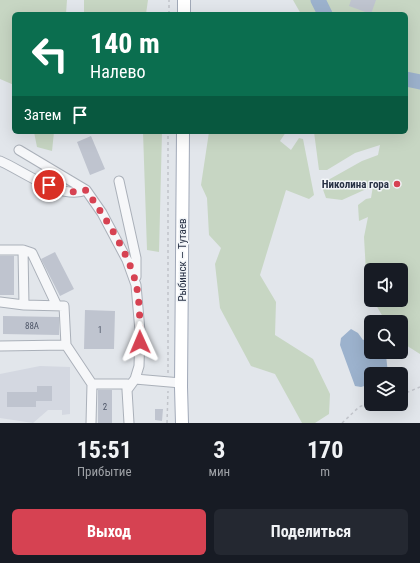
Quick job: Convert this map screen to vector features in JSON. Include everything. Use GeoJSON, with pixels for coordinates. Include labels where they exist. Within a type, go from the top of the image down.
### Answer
{"type":"FeatureCollection","features":[{"type":"Feature","properties":{"kind":"main road"},"geometry":{"type":"LineString","coordinates":[[184,0],[184,12]]}},
{"type":"Feature","properties":{"kind":"main road","name":"Рыбинск — Тутаев"},"geometry":{"type":"LineString","coordinates":[[181,385],[183,134]]}},
{"type":"Feature","properties":{"kind":"main road"},"geometry":{"type":"LineString","coordinates":[[179,423],[181,385]]}},
{"type":"Feature","properties":{"kind":"main road"},"geometry":{"type":"LineString","coordinates":[[181,385],[182,423]]}},
{"type":"Feature","properties":{"kind":"lane"},"geometry":{"type":"LineString","coordinates":[[19,150],[86,190],[102,213],[127,260],[136,285]]}},
{"type":"Feature","properties":{"kind":"lane"},"geometry":{"type":"LineString","coordinates":[[0,161],[12,166],[34,180],[63,190],[80,193],[86,190]]}},
{"type":"Feature","properties":{"kind":"lane"},"geometry":{"type":"LineString","coordinates":[[119,180],[136,258],[136,285],[140,330],[139,366],[135,379],[127,390]]}},
{"type":"Feature","properties":{"kind":"lane"},"geometry":{"type":"LineString","coordinates":[[0,250],[23,250],[32,253],[57,306]]}},
{"type":"Feature","properties":{"kind":"lane"},"geometry":{"type":"LineString","coordinates":[[23,250],[24,305]]}},
{"type":"Feature","properties":{"kind":"lane"},"geometry":{"type":"LineString","coordinates":[[0,302],[24,305],[64,306],[66,345],[92,384],[91,423]]}},
{"type":"Feature","properties":{"kind":"lane"},"geometry":{"type":"LineString","coordinates":[[0,346],[66,345]]}},
{"type":"Feature","properties":{"kind":"lane"},"geometry":{"type":"LineString","coordinates":[[135,379],[168,382],[181,385]]}},
{"type":"Feature","properties":{"kind":"lane"},"geometry":{"type":"LineString","coordinates":[[92,384],[127,384],[129,423]]}},
{"type":"Feature","properties":{"kind":"path"},"geometry":{"type":"LineString","coordinates":[[169,0],[169,12]]}},
{"type":"Feature","properties":{"kind":"path"},"geometry":{"type":"LineString","coordinates":[[167,423],[168,134]]}},
{"type":"Feature","properties":{"kind":"path"},"geometry":{"type":"LineString","coordinates":[[408,392],[420,387]]}},
{"type":"Feature","properties":{"kind":"path"},"geometry":{"type":"LineString","coordinates":[[342,423],[359,407],[364,405]]}},
{"type":"Feature","properties":{"kind":"shaded area"},"geometry":{"type":"Polygon","coordinates":[[[40,366],[70,367],[70,414],[62,415],[62,410],[48,410],[33,423],[0,418],[0,374],[40,366]]]}},
{"type":"Feature","properties":{"kind":"green space"},"geometry":{"type":"Polygon","coordinates":[[[0,0],[67,0],[66,12],[12,12],[12,84],[0,79],[0,0]]]}},
{"type":"Feature","properties":{"kind":"green space"},"geometry":{"type":"Polygon","coordinates":[[[84,0],[148,0],[146,12],[84,12],[84,0]]]}},
{"type":"Feature","properties":{"kind":"green space","name":"Николина гора"},"geometry":{"type":"Polygon","coordinates":[[[293,0],[420,0],[420,354],[408,346],[408,315],[382,315],[377,307],[408,307],[408,263],[365,263],[364,237],[368,217],[359,221],[358,205],[366,199],[371,198],[373,186],[342,200],[326,198],[321,184],[362,161],[378,155],[380,145],[355,153],[327,170],[319,170],[314,134],[408,134],[408,12],[300,12],[293,0]]]}},
{"type":"Feature","properties":{"kind":"green space"},"geometry":{"type":"Polygon","coordinates":[[[34,134],[54,134],[52,151],[37,147],[34,134]]]}},
{"type":"Feature","properties":{"kind":"green space"},"geometry":{"type":"Polygon","coordinates":[[[143,134],[162,134],[159,252],[147,250],[143,134]]]}},
{"type":"Feature","properties":{"kind":"green space"},"geometry":{"type":"Polygon","coordinates":[[[209,134],[285,134],[280,141],[291,150],[299,138],[303,139],[314,195],[309,199],[286,190],[260,275],[276,302],[275,335],[313,359],[330,394],[329,414],[315,423],[302,423],[275,374],[251,366],[220,308],[215,264],[221,248],[209,235],[207,198],[201,185],[209,134]]]}},
{"type":"Feature","properties":{"kind":"water"},"geometry":{"type":"Polygon","coordinates":[[[351,329],[358,333],[364,340],[364,359],[386,359],[387,367],[364,367],[364,386],[355,386],[340,345],[341,338],[351,329]]]}},
{"type":"Feature","properties":{"kind":"building"},"geometry":{"type":"Polygon","coordinates":[[[351,0],[376,0],[372,12],[366,12],[349,6],[351,0]]]}},
{"type":"Feature","properties":{"kind":"building"},"geometry":{"type":"Polygon","coordinates":[[[91,136],[105,169],[90,175],[77,142],[91,136]]]}},
{"type":"Feature","properties":{"kind":"building"},"geometry":{"type":"Polygon","coordinates":[[[55,252],[74,289],[60,296],[41,259],[55,252]]]}},
{"type":"Feature","properties":{"kind":"building"},"geometry":{"type":"Polygon","coordinates":[[[0,256],[14,256],[14,295],[0,295],[0,256]]]}},
{"type":"Feature","properties":{"kind":"building"},"geometry":{"type":"Polygon","coordinates":[[[85,310],[115,311],[114,349],[84,349],[85,310]]]}},
{"type":"Feature","properties":{"kind":"building"},"geometry":{"type":"Polygon","coordinates":[[[3,316],[59,317],[59,335],[3,334],[3,316]]]}},
{"type":"Feature","properties":{"kind":"building"},"geometry":{"type":"Polygon","coordinates":[[[37,386],[52,386],[52,401],[36,401],[36,407],[7,407],[7,392],[37,392],[37,386]]]}},
{"type":"Feature","properties":{"kind":"building"},"geometry":{"type":"Polygon","coordinates":[[[98,390],[112,390],[112,423],[98,423],[98,390]]]}},
{"type":"Feature","properties":{"kind":"building"},"geometry":{"type":"Polygon","coordinates":[[[155,409],[163,409],[162,421],[155,420],[155,409]]]}},
{"type":"Feature","properties":{"kind":"waterway"},"geometry":{"type":"LineString","coordinates":[[318,0],[324,12]]}},
{"type":"Feature","properties":{"kind":"waterway"},"geometry":{"type":"LineString","coordinates":[[408,79],[420,82]]}},
{"type":"Feature","properties":{"kind":"place","name":"Николина гора"},"geometry":{"type":"Point","coordinates":[397,184]}},
{"type":"Feature","properties":{"kind":"route"},"geometry":{"type":"LineString","coordinates":[[49,185],[63,190],[80,193],[86,190],[102,213],[127,260],[136,285],[140,342]]}}]}
